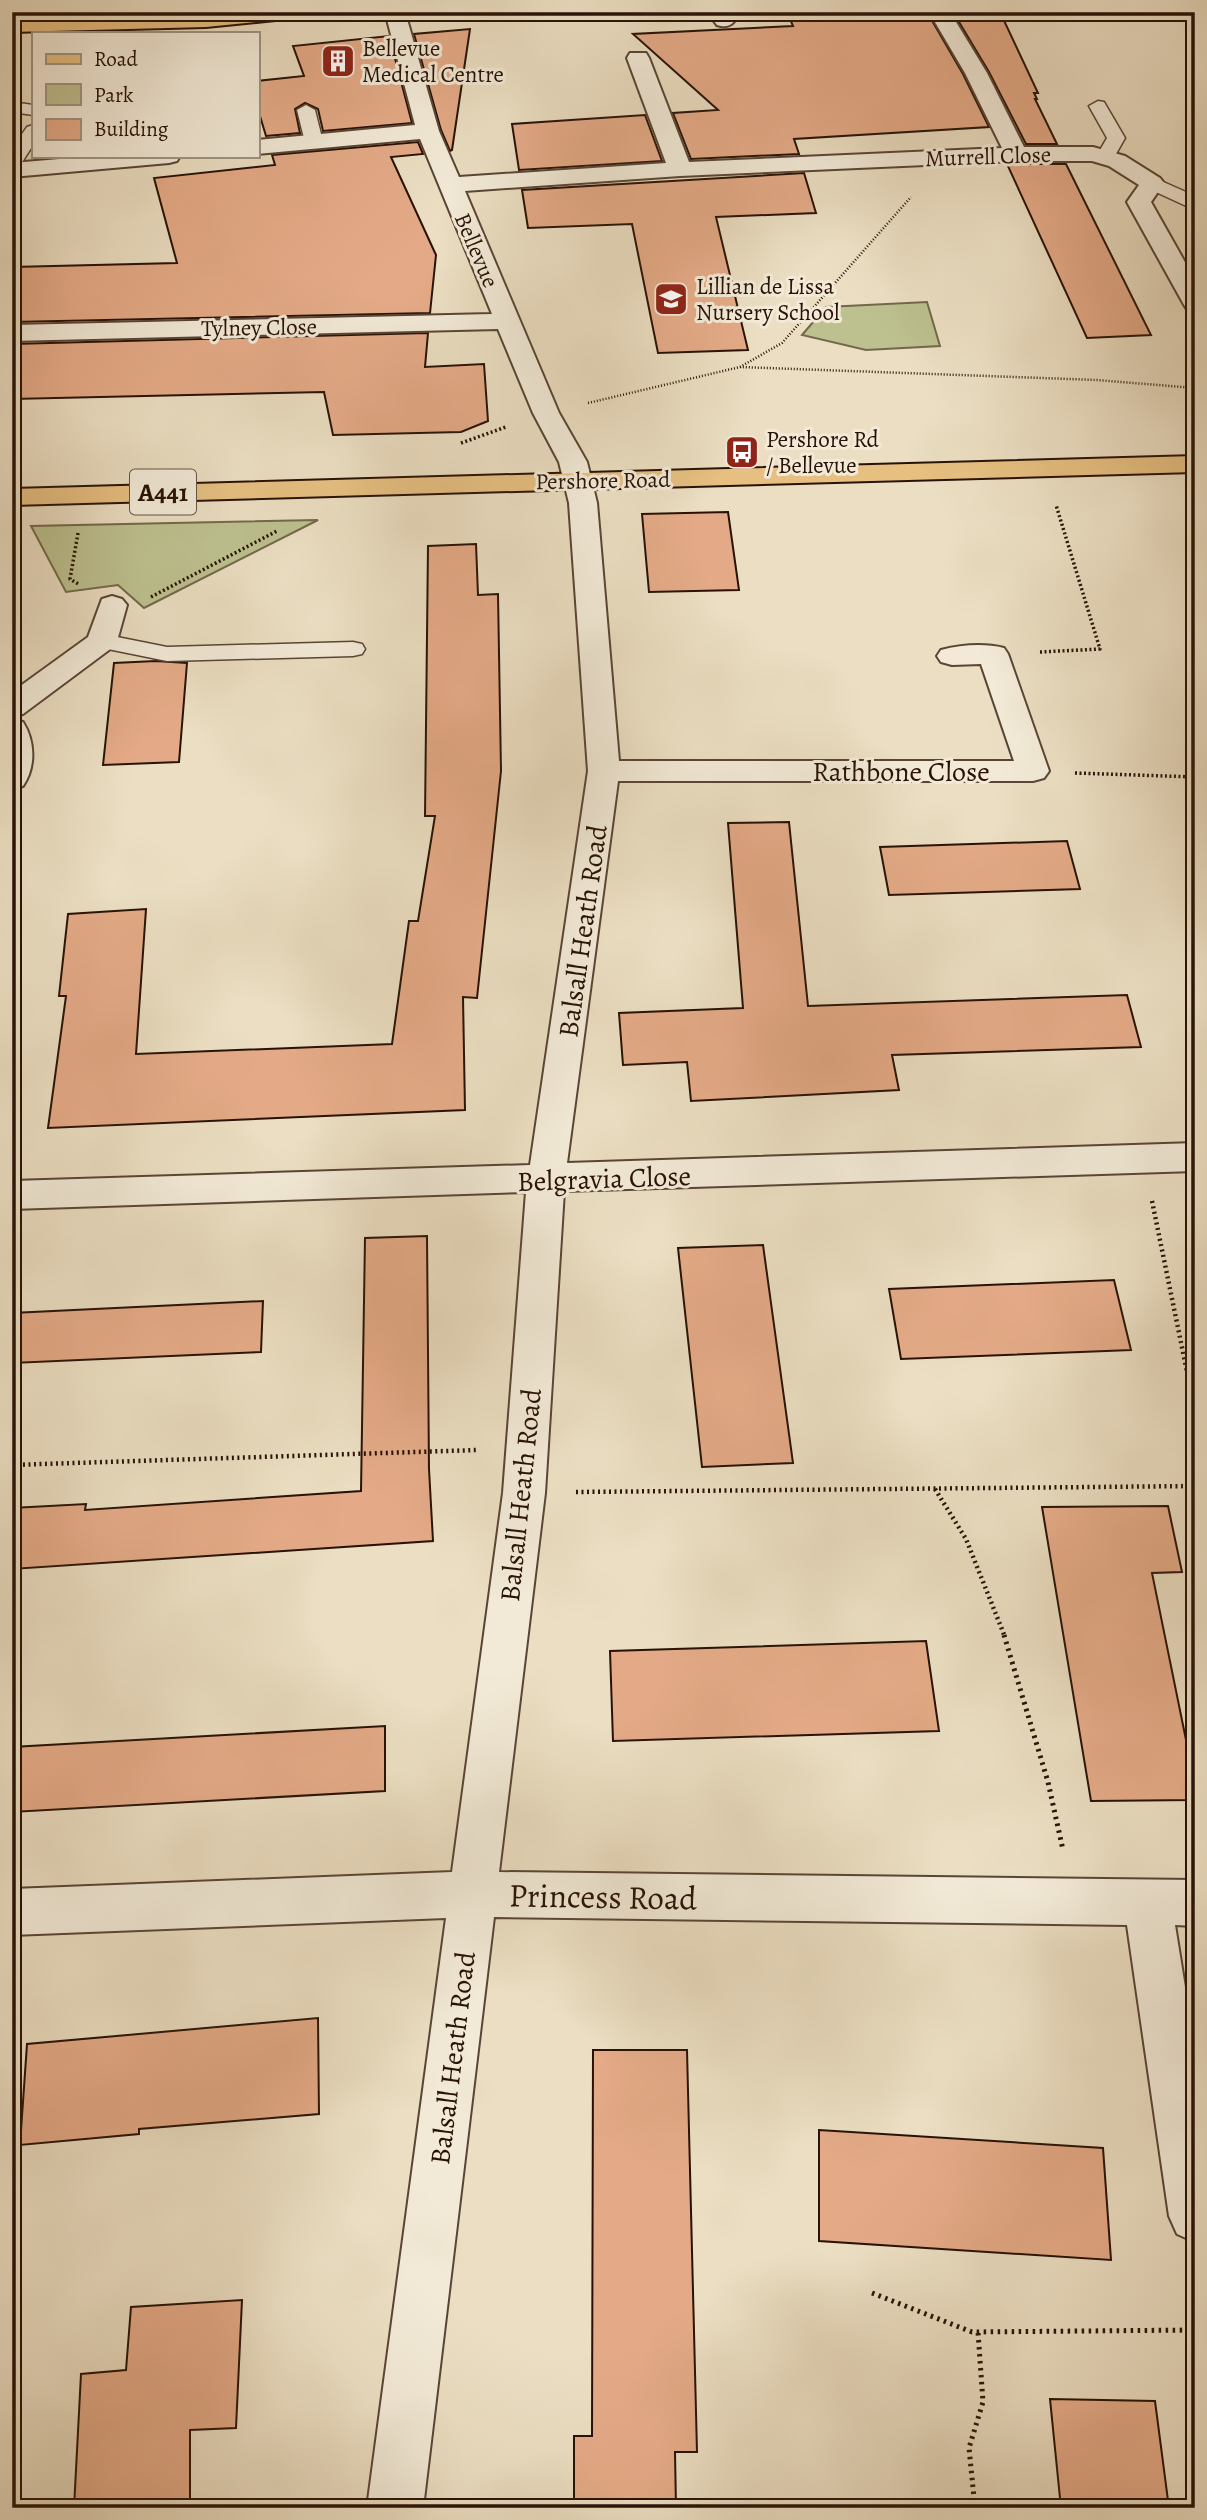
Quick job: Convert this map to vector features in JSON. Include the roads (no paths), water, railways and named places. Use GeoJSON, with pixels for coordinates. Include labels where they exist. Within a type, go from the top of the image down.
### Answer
{"type":"FeatureCollection","features":[{"type":"Feature","properties":{"kind":"main road"},"geometry":{"type":"LineString","coordinates":[[12,19],[61,12]]}},
{"type":"Feature","properties":{"kind":"main road"},"geometry":{"type":"LineString","coordinates":[[12,26],[153,23],[295,12]]}},
{"type":"Feature","properties":{"kind":"main road","name":"Pershore Road"},"geometry":{"type":"LineString","coordinates":[[12,497],[1195,464]]}},
{"type":"Feature","properties":{"kind":"street","name":"Bellevue"},"geometry":{"type":"LineString","coordinates":[[395,12],[428,131],[546,413],[573,462],[576,481]]}},
{"type":"Feature","properties":{"kind":"street"},"geometry":{"type":"LineString","coordinates":[[939,12],[976,73],[1016,154]]}},
{"type":"Feature","properties":{"kind":"street"},"geometry":{"type":"LineString","coordinates":[[638,58],[680,169]]}},
{"type":"Feature","properties":{"kind":"street"},"geometry":{"type":"LineString","coordinates":[[259,147],[428,131]]}},
{"type":"Feature","properties":{"kind":"street","name":"Murrell Close"},"geometry":{"type":"LineString","coordinates":[[449,184],[680,169],[1016,154],[1093,154],[1116,161],[1152,183]]}},
{"type":"Feature","properties":{"kind":"street"},"geometry":{"type":"LineString","coordinates":[[12,170],[147,158]]}},
{"type":"Feature","properties":{"kind":"street"},"geometry":{"type":"LineString","coordinates":[[1152,183],[1139,202],[1195,303]]}},
{"type":"Feature","properties":{"kind":"street","name":"Tylney Close"},"geometry":{"type":"LineString","coordinates":[[12,333],[506,321]]}},
{"type":"Feature","properties":{"kind":"street","name":"Balsall Heath Road"},"geometry":{"type":"LineString","coordinates":[[396,2508],[524,1493],[546,1180],[604,771],[583,503],[576,481]]}},
{"type":"Feature","properties":{"kind":"street"},"geometry":{"type":"LineString","coordinates":[[12,708],[103,641],[113,605]]}},
{"type":"Feature","properties":{"kind":"street","name":"Rathbone Close"},"geometry":{"type":"LineString","coordinates":[[604,771],[1032,771],[993,654],[952,656]]}},
{"type":"Feature","properties":{"kind":"street"},"geometry":{"type":"LineString","coordinates":[[12,729],[18,746],[12,779]]}},
{"type":"Feature","properties":{"kind":"street","name":"Belgravia Close"},"geometry":{"type":"LineString","coordinates":[[12,1195],[546,1180],[1195,1157]]}},
{"type":"Feature","properties":{"kind":"street","name":"Princess Road"},"geometry":{"type":"LineString","coordinates":[[12,1912],[473,1894],[1172,1903]]}},
{"type":"Feature","properties":{"kind":"street"},"geometry":{"type":"LineString","coordinates":[[1172,1903],[1195,2216]]}},
{"type":"Feature","properties":{"kind":"lane"},"geometry":{"type":"LineString","coordinates":[[1098,106],[1116,138],[1105,157]]}},
{"type":"Feature","properties":{"kind":"lane"},"geometry":{"type":"LineString","coordinates":[[12,107],[32,110]]}},
{"type":"Feature","properties":{"kind":"lane"},"geometry":{"type":"LineString","coordinates":[[306,110],[314,142]]}},
{"type":"Feature","properties":{"kind":"lane"},"geometry":{"type":"LineString","coordinates":[[12,163],[32,133]]}},
{"type":"Feature","properties":{"kind":"lane"},"geometry":{"type":"LineString","coordinates":[[1152,183],[1195,204]]}},
{"type":"Feature","properties":{"kind":"lane"},"geometry":{"type":"LineString","coordinates":[[103,641],[167,654],[353,649]]}},
{"type":"Feature","properties":{"kind":"place","name":"Bellevue Medical Centre"},"geometry":{"type":"Point","coordinates":[338,61]}},
{"type":"Feature","properties":{"kind":"place","name":"Lillian de Lissa Nursery School"},"geometry":{"type":"Point","coordinates":[671,299]}},
{"type":"Feature","properties":{"kind":"place","name":"Pershore Rd / Bellevue"},"geometry":{"type":"Point","coordinates":[742,452]}}]}
